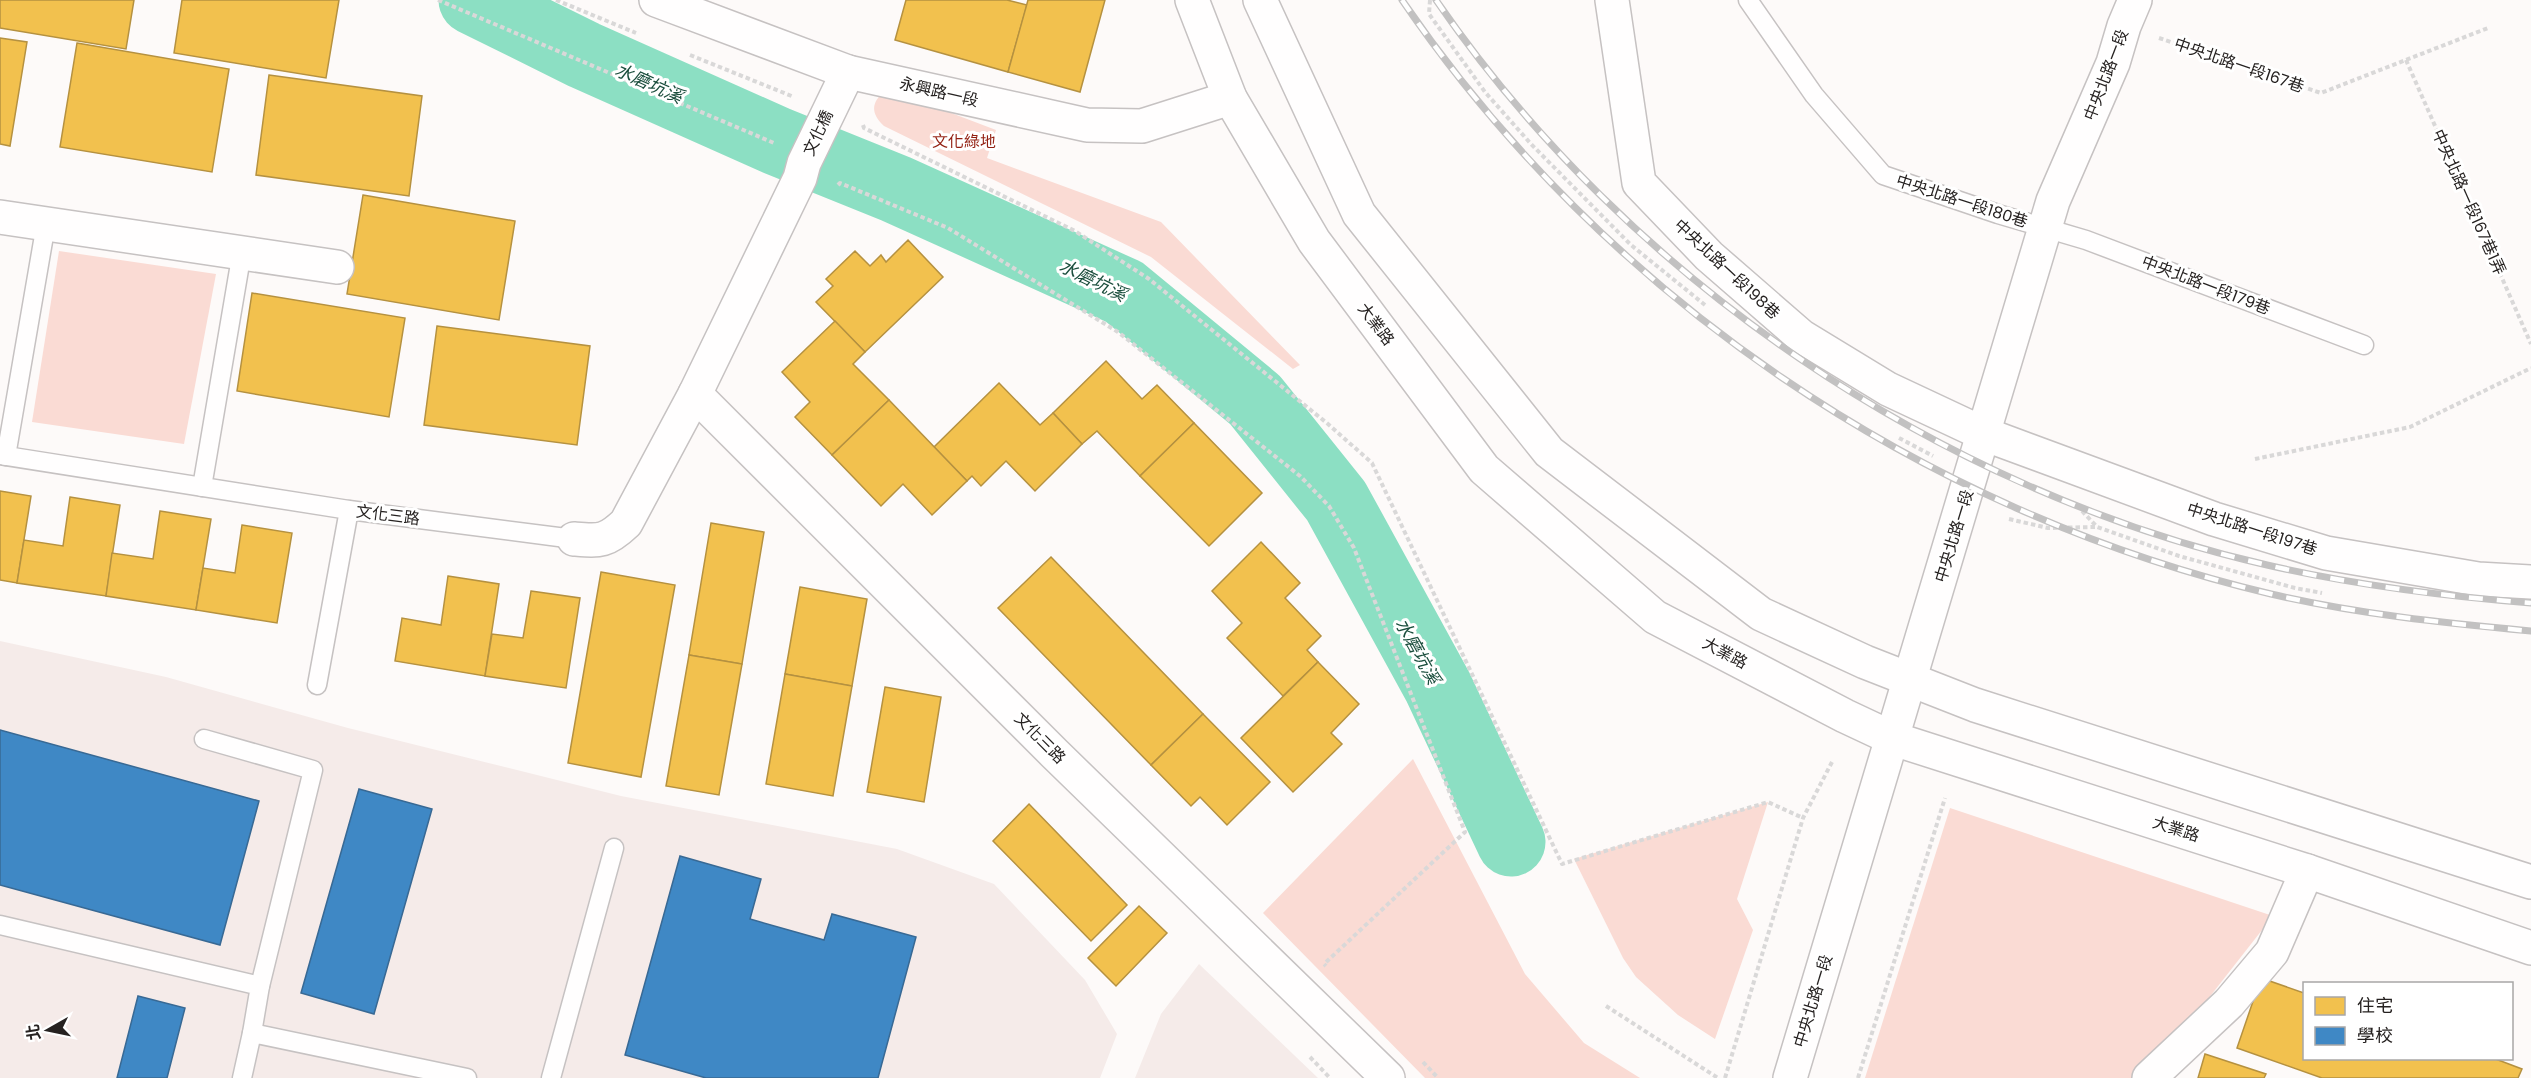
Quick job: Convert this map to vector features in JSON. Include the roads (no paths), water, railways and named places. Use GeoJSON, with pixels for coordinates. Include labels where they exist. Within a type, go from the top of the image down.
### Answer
{"type":"FeatureCollection","features":[{"type":"Feature","properties":{"kind":"street","name":"永興路一段"},"geometry":{"type":"LineString","coordinates":[[656,0],[843,81],[1087,125],[1142,126],[1230,98]]}},
{"type":"Feature","properties":{"kind":"street","name":"大業路"},"geometry":{"type":"LineString","coordinates":[[1192,0],[1230,98],[1314,241],[1484,469],[1655,617],[1894,739],[2307,871],[2531,948]]}},
{"type":"Feature","properties":{"kind":"street"},"geometry":{"type":"LineString","coordinates":[[1260,0],[1359,214],[1549,452],[1761,614],[1909,680],[1975,705],[2531,882]]}},
{"type":"Feature","properties":{"kind":"street","name":"中央北路一段198巷"},"geometry":{"type":"LineString","coordinates":[[1612,0],[1639,183],[1709,256],[1801,336],[1888,389],[1984,434]]}},
{"type":"Feature","properties":{"kind":"street","name":"中央北路一段"},"geometry":{"type":"LineString","coordinates":[[1790,1078],[1894,739],[1909,680],[2053,201],[2114,63],[2130,13]]}},
{"type":"Feature","properties":{"kind":"street","name":"文化橋"},"geometry":{"type":"LineString","coordinates":[[791,196],[843,81]]}},
{"type":"Feature","properties":{"kind":"street","name":"文化三路"},"geometry":{"type":"LineString","coordinates":[[574,539],[594,540],[611,537],[626,524],[696,394],[791,196]]}},
{"type":"Feature","properties":{"kind":"street"},"geometry":{"type":"LineString","coordinates":[[0,217],[338,267]]}},
{"type":"Feature","properties":{"kind":"street","name":"文化三路"},"geometry":{"type":"LineString","coordinates":[[696,394],[1046,744],[1388,1078]]}},
{"type":"Feature","properties":{"kind":"street","name":"中央北路一段197巷"},"geometry":{"type":"LineString","coordinates":[[1984,434],[2214,519],[2326,553],[2478,579],[2531,582]]}},
{"type":"Feature","properties":{"kind":"street"},"geometry":{"type":"LineString","coordinates":[[2149,1078],[2229,1003],[2272,952],[2307,871]]}},
{"type":"Feature","properties":{"kind":"lane","name":"中央北路一段180巷"},"geometry":{"type":"LineString","coordinates":[[1748,0],[1814,95],[1883,175],[2046,229]]}},
{"type":"Feature","properties":{"kind":"lane"},"geometry":{"type":"LineString","coordinates":[[3,456],[46,224]]}},
{"type":"Feature","properties":{"kind":"lane","name":"中央北路一段179巷"},"geometry":{"type":"LineString","coordinates":[[2046,229],[2086,240],[2364,345]]}},
{"type":"Feature","properties":{"kind":"lane"},"geometry":{"type":"LineString","coordinates":[[202,487],[242,252]]}},
{"type":"Feature","properties":{"kind":"lane","name":"文化三路"},"geometry":{"type":"LineString","coordinates":[[3,456],[349,510],[574,539]]}},
{"type":"Feature","properties":{"kind":"lane"},"geometry":{"type":"LineString","coordinates":[[317,685],[349,510]]}},
{"type":"Feature","properties":{"kind":"lane"},"geometry":{"type":"LineString","coordinates":[[204,739],[313,770],[260,986],[242,1078]]}},
{"type":"Feature","properties":{"kind":"lane"},"geometry":{"type":"LineString","coordinates":[[551,1078],[614,848]]}},
{"type":"Feature","properties":{"kind":"lane"},"geometry":{"type":"LineString","coordinates":[[0,926],[260,986]]}},
{"type":"Feature","properties":{"kind":"lane"},"geometry":{"type":"LineString","coordinates":[[252,1033],[467,1078]]}},
{"type":"Feature","properties":{"kind":"waterway","name":"水磨坑溪"},"geometry":{"type":"LineString","coordinates":[[473,0],[584,55],[777,141],[896,189],[1124,292],[1255,400],[1336,501],[1438,687],[1511,842]]}},
{"type":"Feature","properties":{"kind":"railway"},"geometry":{"type":"LineString","coordinates":[[1402,0],[1483,107],[1574,206],[1674,297],[1781,377],[1896,448],[2016,508],[2141,557],[2303,601],[2401,617],[2531,631]]}},
{"type":"Feature","properties":{"kind":"railway"},"geometry":{"type":"LineString","coordinates":[[1436,0],[1513,101],[1600,195],[1696,281],[1800,359],[1910,427],[2025,484],[2145,531],[2267,565],[2332,578],[2431,593],[2531,603]]}},
{"type":"Feature","properties":{"kind":"park label","name":"文化綠地"},"geometry":{"type":"Point","coordinates":[964,141]}}]}
